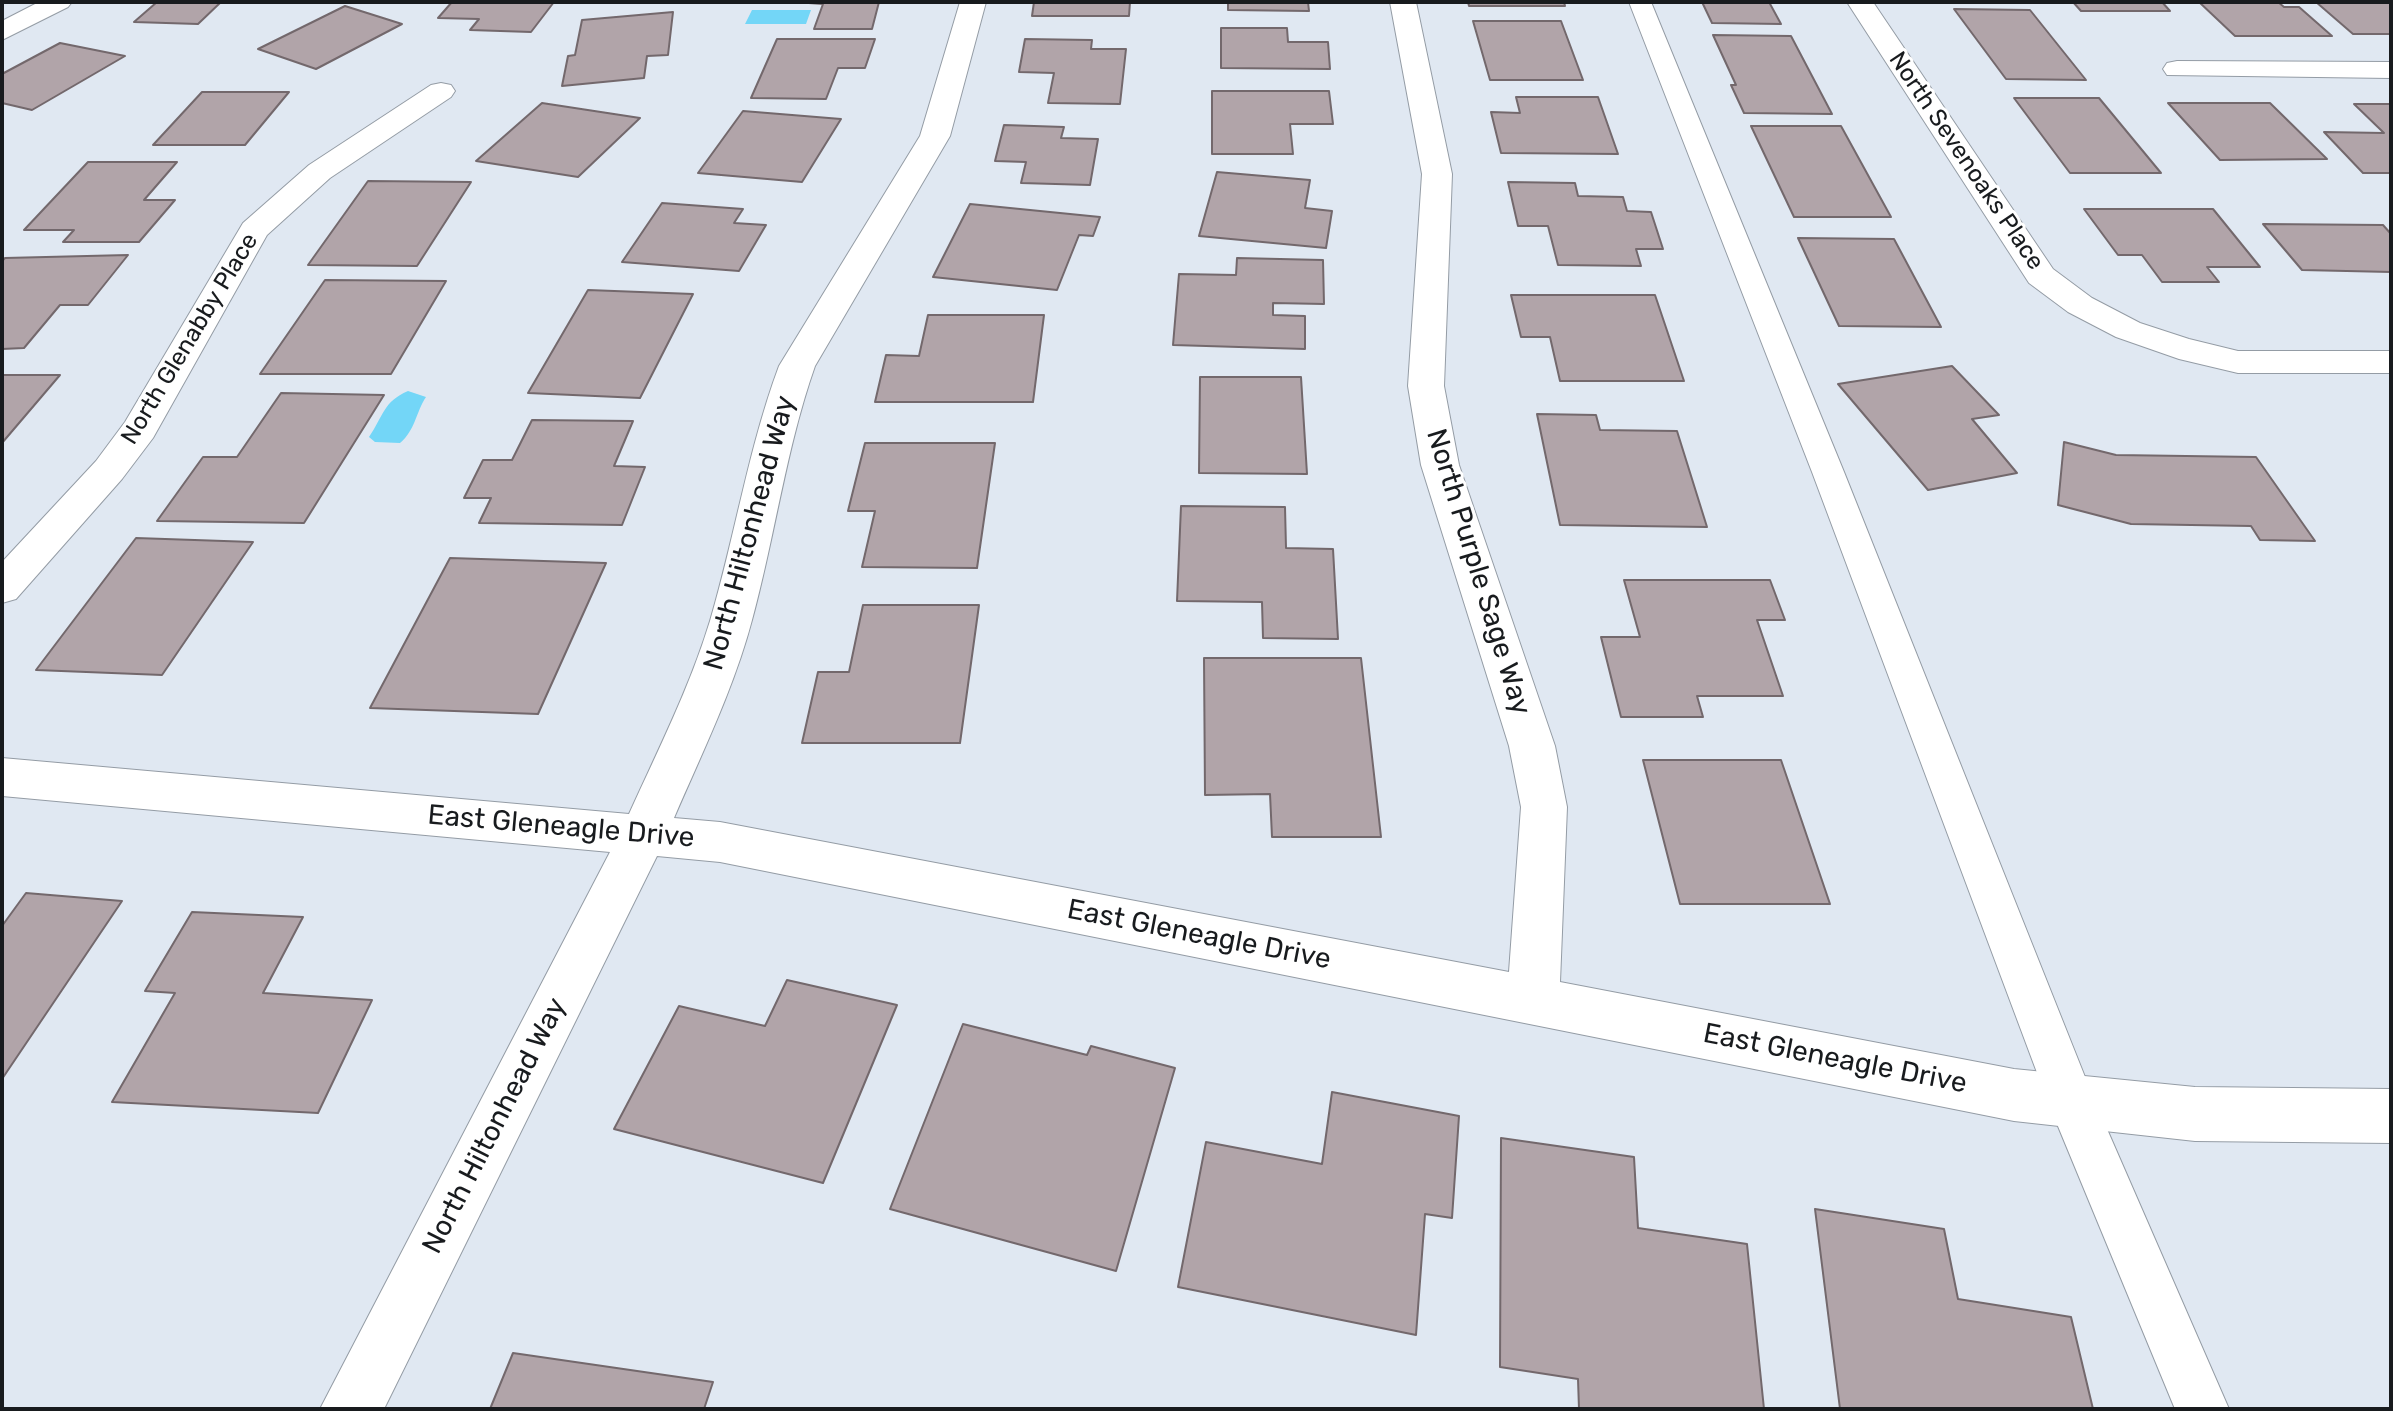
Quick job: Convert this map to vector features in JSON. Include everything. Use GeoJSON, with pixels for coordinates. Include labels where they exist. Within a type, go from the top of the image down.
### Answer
{"type":"FeatureCollection","features":[{"type":"Feature","properties":{"kind":"street"},"geometry":{"type":"LineString","coordinates":[[2,32],[59,2]]}},
{"type":"Feature","properties":{"kind":"street","name":"North Hiltonhead Way"},"geometry":{"type":"LineString","coordinates":[[351,1409],[644,834],[714,672],[731,620],[784,402],[797,366],[935,136],[973,2]]}},
{"type":"Feature","properties":{"kind":"street","name":"North Purple Sage Way"},"geometry":{"type":"LineString","coordinates":[[1403,2],[1437,174],[1426,386],[1431,424],[1440,465],[1532,746],[1544,807],[1533,1000]]}},
{"type":"Feature","properties":{"kind":"street","name":"North Sevenoaks Place"},"geometry":{"type":"LineString","coordinates":[[1860,2],[2041,276],[2080,305],[2128,330],[2179,348],[2238,362],[2391,362]]}},
{"type":"Feature","properties":{"kind":"street"},"geometry":{"type":"LineString","coordinates":[[2177,69],[2391,70]]}},
{"type":"Feature","properties":{"kind":"street","name":"North Glenabby Place"},"geometry":{"type":"LineString","coordinates":[[2,588],[109,470],[140,429],[254,230],[280,201],[314,175],[441,91]]}},
{"type":"Feature","properties":{"kind":"street","name":"East Gleneagle Drive"},"geometry":{"type":"LineString","coordinates":[[2,777],[720,842],[2014,1095],[2195,1114],[2391,1116]]}},
{"type":"Feature","properties":{"kind":"lane"},"geometry":{"type":"LineString","coordinates":[[1640,2],[1828,472],[2071,1102],[2202,1409]]}},
{"type":"Feature","properties":{"kind":"water"},"geometry":{"type":"Polygon","coordinates":[[[752,10],[811,10],[806,24],[745,24],[752,10]]]}},
{"type":"Feature","properties":{"kind":"water"},"geometry":{"type":"Polygon","coordinates":[[[408,391],[426,397],[409,433],[400,443],[375,442],[369,437],[385,410],[393,400],[408,391]]]}},
{"type":"Feature","properties":{"kind":"building"},"geometry":{"type":"Polygon","coordinates":[[[157,2],[221,2],[198,24],[134,22],[157,2]]]}},
{"type":"Feature","properties":{"kind":"building"},"geometry":{"type":"Polygon","coordinates":[[[452,2],[554,2],[531,32],[470,30],[479,19],[438,18],[452,2]]]}},
{"type":"Feature","properties":{"kind":"building"},"geometry":{"type":"Polygon","coordinates":[[[794,2],[879,2],[872,29],[814,29],[823,4],[794,2]]]}},
{"type":"Feature","properties":{"kind":"building"},"geometry":{"type":"Polygon","coordinates":[[[1034,2],[1130,2],[1129,16],[1032,16],[1034,2]]]}},
{"type":"Feature","properties":{"kind":"building"},"geometry":{"type":"Polygon","coordinates":[[[1228,2],[1308,2],[1309,11],[1228,10],[1228,2]]]}},
{"type":"Feature","properties":{"kind":"building"},"geometry":{"type":"Polygon","coordinates":[[[1468,2],[1564,2],[1565,6],[1469,6],[1468,2]]]}},
{"type":"Feature","properties":{"kind":"building"},"geometry":{"type":"Polygon","coordinates":[[[1702,2],[1769,2],[1781,24],[1712,23],[1702,2]]]}},
{"type":"Feature","properties":{"kind":"building"},"geometry":{"type":"Polygon","coordinates":[[[2073,2],[2162,2],[2170,11],[2081,11],[2073,2]]]}},
{"type":"Feature","properties":{"kind":"building"},"geometry":{"type":"Polygon","coordinates":[[[2199,2],[2278,2],[2284,7],[2299,7],[2332,36],[2235,36],[2199,2]]]}},
{"type":"Feature","properties":{"kind":"building"},"geometry":{"type":"Polygon","coordinates":[[[2316,2],[2391,2],[2391,34],[2353,34],[2316,2]]]}},
{"type":"Feature","properties":{"kind":"building"},"geometry":{"type":"Polygon","coordinates":[[[345,6],[402,24],[316,69],[258,49],[345,6]]]}},
{"type":"Feature","properties":{"kind":"building"},"geometry":{"type":"Polygon","coordinates":[[[1954,9],[2030,10],[2086,80],[2006,79],[1954,9]]]}},
{"type":"Feature","properties":{"kind":"building"},"geometry":{"type":"Polygon","coordinates":[[[673,12],[668,55],[647,56],[644,78],[562,86],[568,56],[575,55],[582,20],[673,12]]]}},
{"type":"Feature","properties":{"kind":"building"},"geometry":{"type":"Polygon","coordinates":[[[1473,21],[1561,21],[1583,80],[1490,80],[1473,21]]]}},
{"type":"Feature","properties":{"kind":"building"},"geometry":{"type":"Polygon","coordinates":[[[1221,28],[1287,28],[1288,42],[1328,42],[1330,69],[1221,68],[1221,28]]]}},
{"type":"Feature","properties":{"kind":"building"},"geometry":{"type":"Polygon","coordinates":[[[1713,35],[1791,36],[1832,114],[1744,113],[1731,85],[1736,85],[1713,35]]]}},
{"type":"Feature","properties":{"kind":"building"},"geometry":{"type":"Polygon","coordinates":[[[777,39],[875,39],[865,68],[838,68],[826,99],[751,98],[777,39]]]}},
{"type":"Feature","properties":{"kind":"building"},"geometry":{"type":"Polygon","coordinates":[[[1025,39],[1092,40],[1091,49],[1126,49],[1120,104],[1048,103],[1054,73],[1019,72],[1025,39]]]}},
{"type":"Feature","properties":{"kind":"building"},"geometry":{"type":"Polygon","coordinates":[[[60,43],[125,56],[32,110],[2,103],[2,74],[60,43]]]}},
{"type":"Feature","properties":{"kind":"building"},"geometry":{"type":"Polygon","coordinates":[[[1212,91],[1329,91],[1333,124],[1290,124],[1293,154],[1212,154],[1212,91]]]}},
{"type":"Feature","properties":{"kind":"building"},"geometry":{"type":"Polygon","coordinates":[[[202,92],[289,92],[245,145],[153,145],[202,92]]]}},
{"type":"Feature","properties":{"kind":"building"},"geometry":{"type":"Polygon","coordinates":[[[1516,97],[1598,97],[1618,154],[1501,153],[1491,112],[1520,113],[1516,97]]]}},
{"type":"Feature","properties":{"kind":"building"},"geometry":{"type":"Polygon","coordinates":[[[2014,98],[2099,98],[2161,173],[2070,173],[2014,98]]]}},
{"type":"Feature","properties":{"kind":"building"},"geometry":{"type":"Polygon","coordinates":[[[542,103],[640,118],[578,177],[476,161],[542,103]]]}},
{"type":"Feature","properties":{"kind":"building"},"geometry":{"type":"Polygon","coordinates":[[[2168,103],[2270,103],[2327,159],[2220,160],[2168,103]]]}},
{"type":"Feature","properties":{"kind":"building"},"geometry":{"type":"Polygon","coordinates":[[[2354,104],[2391,104],[2391,173],[2363,173],[2324,132],[2384,133],[2354,104]]]}},
{"type":"Feature","properties":{"kind":"building"},"geometry":{"type":"Polygon","coordinates":[[[743,111],[841,119],[802,182],[698,173],[743,111]]]}},
{"type":"Feature","properties":{"kind":"building"},"geometry":{"type":"Polygon","coordinates":[[[1004,125],[1064,127],[1061,138],[1098,139],[1090,185],[1021,183],[1026,162],[995,161],[1004,125]]]}},
{"type":"Feature","properties":{"kind":"building"},"geometry":{"type":"Polygon","coordinates":[[[1751,126],[1841,126],[1891,217],[1794,217],[1751,126]]]}},
{"type":"Feature","properties":{"kind":"building"},"geometry":{"type":"Polygon","coordinates":[[[88,162],[177,162],[144,200],[175,200],[139,242],[63,242],[74,230],[24,230],[88,162]]]}},
{"type":"Feature","properties":{"kind":"building"},"geometry":{"type":"Polygon","coordinates":[[[1217,172],[1310,180],[1305,208],[1332,211],[1326,248],[1199,236],[1217,172]]]}},
{"type":"Feature","properties":{"kind":"building"},"geometry":{"type":"Polygon","coordinates":[[[368,181],[471,182],[417,266],[308,265],[368,181]]]}},
{"type":"Feature","properties":{"kind":"building"},"geometry":{"type":"Polygon","coordinates":[[[1508,182],[1575,183],[1578,196],[1623,197],[1627,211],[1651,212],[1663,249],[1636,249],[1641,266],[1558,265],[1548,226],[1518,226],[1508,182]]]}},
{"type":"Feature","properties":{"kind":"building"},"geometry":{"type":"Polygon","coordinates":[[[662,203],[743,209],[734,223],[766,225],[739,271],[622,262],[662,203]]]}},
{"type":"Feature","properties":{"kind":"building"},"geometry":{"type":"Polygon","coordinates":[[[970,204],[1100,217],[1093,236],[1079,235],[1057,290],[933,277],[970,204]]]}},
{"type":"Feature","properties":{"kind":"building"},"geometry":{"type":"Polygon","coordinates":[[[2084,209],[2213,209],[2260,267],[2207,267],[2219,282],[2162,282],[2142,255],[2118,255],[2084,209]]]}},
{"type":"Feature","properties":{"kind":"building"},"geometry":{"type":"Polygon","coordinates":[[[2263,224],[2383,225],[2391,234],[2391,272],[2302,270],[2263,224]]]}},
{"type":"Feature","properties":{"kind":"building"},"geometry":{"type":"Polygon","coordinates":[[[1798,238],[1894,239],[1941,327],[1839,326],[1798,238]]]}},
{"type":"Feature","properties":{"kind":"building"},"geometry":{"type":"Polygon","coordinates":[[[128,255],[88,305],[60,305],[24,348],[2,349],[2,261],[5,258],[128,255]]]}},
{"type":"Feature","properties":{"kind":"building"},"geometry":{"type":"Polygon","coordinates":[[[1237,258],[1323,260],[1324,304],[1273,303],[1273,315],[1305,316],[1305,349],[1173,345],[1179,274],[1236,275],[1237,258]]]}},
{"type":"Feature","properties":{"kind":"building"},"geometry":{"type":"Polygon","coordinates":[[[325,280],[446,281],[391,374],[260,374],[325,280]]]}},
{"type":"Feature","properties":{"kind":"building"},"geometry":{"type":"Polygon","coordinates":[[[588,290],[693,294],[640,398],[528,393],[588,290]]]}},
{"type":"Feature","properties":{"kind":"building"},"geometry":{"type":"Polygon","coordinates":[[[1511,295],[1655,295],[1684,381],[1560,381],[1550,337],[1521,337],[1511,295]]]}},
{"type":"Feature","properties":{"kind":"building"},"geometry":{"type":"Polygon","coordinates":[[[928,315],[1044,315],[1033,402],[875,402],[886,355],[919,356],[928,315]]]}},
{"type":"Feature","properties":{"kind":"building"},"geometry":{"type":"Polygon","coordinates":[[[1952,366],[1999,415],[1972,419],[2017,473],[1928,490],[1838,384],[1952,366]]]}},
{"type":"Feature","properties":{"kind":"building"},"geometry":{"type":"Polygon","coordinates":[[[2,375],[60,375],[2,443],[2,375]]]}},
{"type":"Feature","properties":{"kind":"building"},"geometry":{"type":"Polygon","coordinates":[[[1200,377],[1301,377],[1307,474],[1199,473],[1200,377]]]}},
{"type":"Feature","properties":{"kind":"building"},"geometry":{"type":"Polygon","coordinates":[[[281,393],[384,395],[304,523],[157,521],[203,457],[237,457],[281,393]]]}},
{"type":"Feature","properties":{"kind":"building"},"geometry":{"type":"Polygon","coordinates":[[[1537,414],[1596,415],[1600,430],[1677,431],[1707,527],[1560,525],[1537,414]]]}},
{"type":"Feature","properties":{"kind":"building"},"geometry":{"type":"Polygon","coordinates":[[[532,420],[633,421],[614,466],[645,467],[622,525],[479,523],[491,498],[464,498],[483,460],[512,460],[532,420]]]}},
{"type":"Feature","properties":{"kind":"building"},"geometry":{"type":"Polygon","coordinates":[[[2064,442],[2116,455],[2256,457],[2315,541],[2260,540],[2251,526],[2131,524],[2058,505],[2064,442]]]}},
{"type":"Feature","properties":{"kind":"building"},"geometry":{"type":"Polygon","coordinates":[[[865,443],[995,443],[977,568],[862,567],[875,511],[848,511],[865,443]]]}},
{"type":"Feature","properties":{"kind":"building"},"geometry":{"type":"Polygon","coordinates":[[[1181,506],[1285,507],[1286,548],[1333,549],[1338,639],[1263,638],[1262,602],[1177,601],[1181,506]]]}},
{"type":"Feature","properties":{"kind":"building"},"geometry":{"type":"Polygon","coordinates":[[[136,538],[253,542],[162,675],[36,670],[136,538]]]}},
{"type":"Feature","properties":{"kind":"building"},"geometry":{"type":"Polygon","coordinates":[[[450,558],[606,563],[538,714],[370,708],[450,558]]]}},
{"type":"Feature","properties":{"kind":"building"},"geometry":{"type":"Polygon","coordinates":[[[1624,580],[1770,580],[1785,620],[1757,620],[1783,696],[1697,696],[1703,717],[1621,717],[1601,637],[1640,637],[1624,580]]]}},
{"type":"Feature","properties":{"kind":"building"},"geometry":{"type":"Polygon","coordinates":[[[863,605],[979,605],[960,743],[802,743],[818,672],[849,672],[863,605]]]}},
{"type":"Feature","properties":{"kind":"building"},"geometry":{"type":"Polygon","coordinates":[[[1204,658],[1361,658],[1381,837],[1272,837],[1270,794],[1205,795],[1204,658]]]}},
{"type":"Feature","properties":{"kind":"building"},"geometry":{"type":"Polygon","coordinates":[[[1643,760],[1781,760],[1830,904],[1680,904],[1643,760]]]}},
{"type":"Feature","properties":{"kind":"building"},"geometry":{"type":"Polygon","coordinates":[[[26,893],[122,901],[2,1079],[2,926],[26,893]]]}},
{"type":"Feature","properties":{"kind":"building"},"geometry":{"type":"Polygon","coordinates":[[[192,912],[303,917],[263,993],[372,1000],[318,1113],[112,1102],[175,993],[145,991],[192,912]]]}},
{"type":"Feature","properties":{"kind":"building"},"geometry":{"type":"Polygon","coordinates":[[[787,980],[897,1005],[823,1183],[614,1129],[679,1006],[765,1026],[787,980]]]}},
{"type":"Feature","properties":{"kind":"building"},"geometry":{"type":"Polygon","coordinates":[[[963,1024],[1087,1055],[1091,1046],[1175,1068],[1116,1271],[890,1209],[963,1024]]]}},
{"type":"Feature","properties":{"kind":"building"},"geometry":{"type":"Polygon","coordinates":[[[1332,1092],[1459,1116],[1452,1218],[1425,1214],[1416,1335],[1178,1287],[1206,1142],[1322,1164],[1332,1092]]]}},
{"type":"Feature","properties":{"kind":"building"},"geometry":{"type":"Polygon","coordinates":[[[1501,1138],[1634,1157],[1638,1228],[1747,1244],[1764,1409],[1579,1409],[1578,1379],[1500,1367],[1501,1138]]]}},
{"type":"Feature","properties":{"kind":"building"},"geometry":{"type":"Polygon","coordinates":[[[1815,1209],[1944,1229],[1958,1299],[2071,1317],[2093,1409],[1840,1409],[1815,1209]]]}},
{"type":"Feature","properties":{"kind":"building"},"geometry":{"type":"Polygon","coordinates":[[[513,1353],[713,1382],[704,1409],[490,1409],[513,1353]]]}}]}
